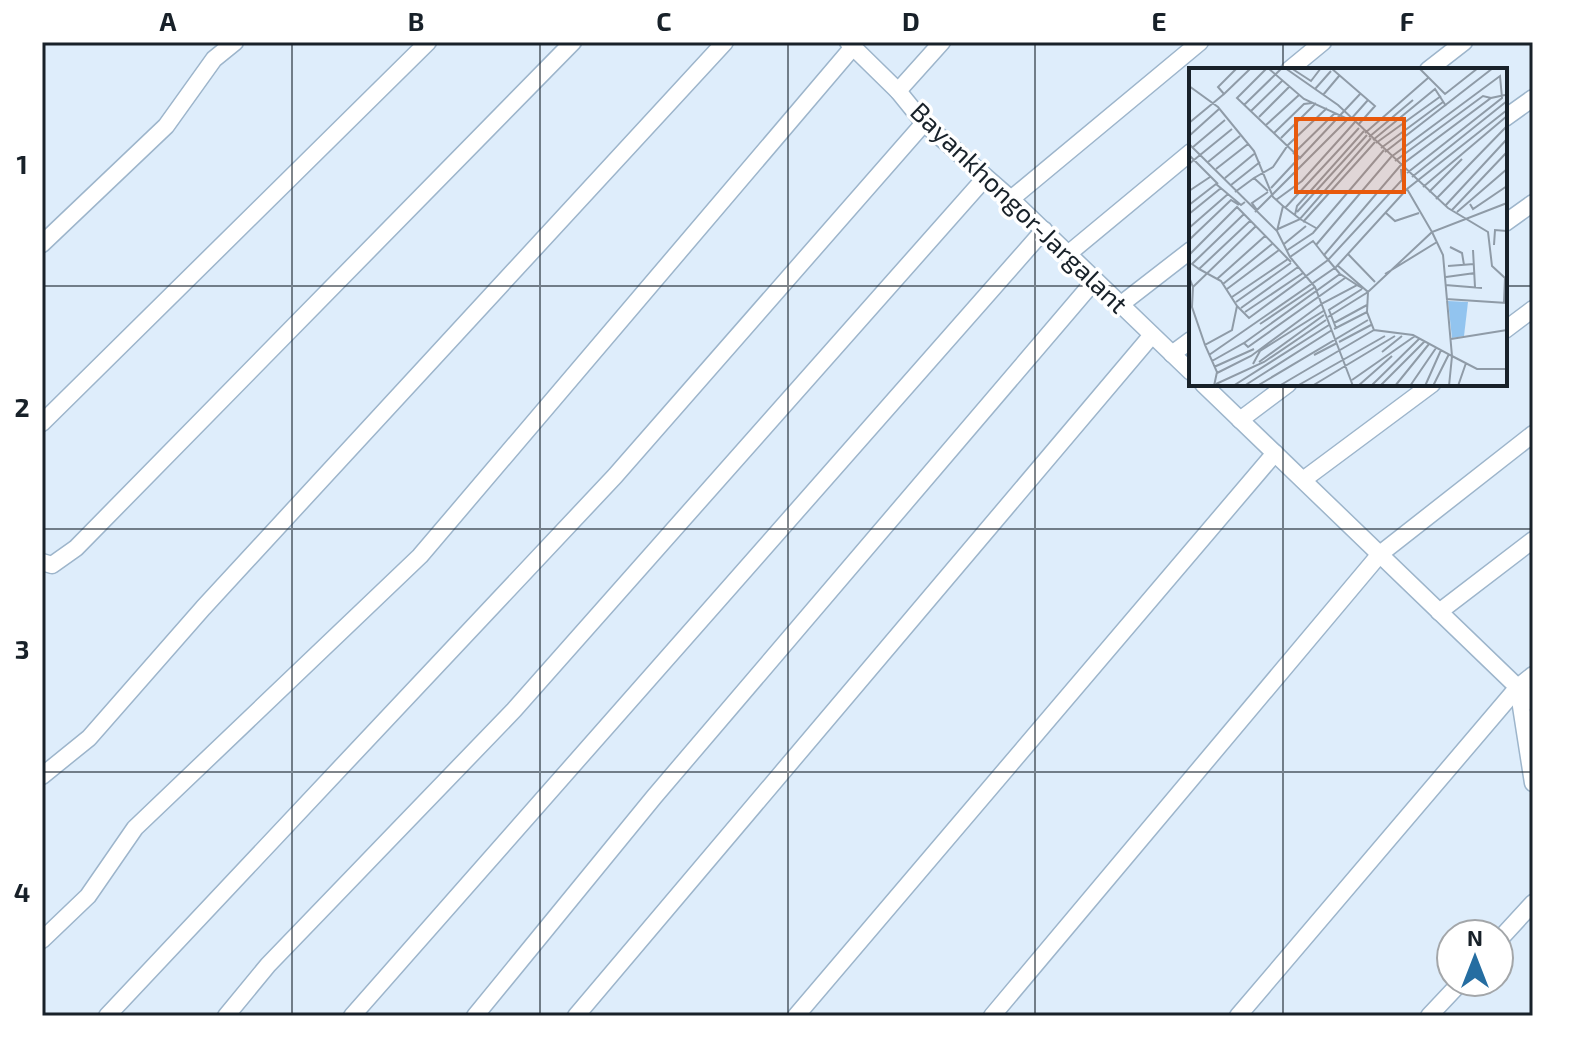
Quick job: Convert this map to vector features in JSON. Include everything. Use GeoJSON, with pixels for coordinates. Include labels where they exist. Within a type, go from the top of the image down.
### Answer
{"type":"FeatureCollection","features":[{"type":"Feature","properties":{"kind":"street"},"geometry":{"type":"LineString","coordinates":[[42,244],[166,126],[214,59],[235,42]]}},
{"type":"Feature","properties":{"kind":"street"},"geometry":{"type":"LineString","coordinates":[[42,423],[428,42]]}},
{"type":"Feature","properties":{"kind":"street"},"geometry":{"type":"LineString","coordinates":[[45,566],[87,537],[573,42]]}},
{"type":"Feature","properties":{"kind":"street"},"geometry":{"type":"LineString","coordinates":[[42,776],[89,738],[203,608],[725,42]]}},
{"type":"Feature","properties":{"kind":"street"},"geometry":{"type":"LineString","coordinates":[[898,91],[942,42]]}},
{"type":"Feature","properties":{"kind":"street"},"geometry":{"type":"LineString","coordinates":[[1011,199],[1200,42]]}},
{"type":"Feature","properties":{"kind":"street"},"geometry":{"type":"LineString","coordinates":[[1291,68],[1323,42]]}},
{"type":"Feature","properties":{"kind":"street"},"geometry":{"type":"LineString","coordinates":[[1431,68],[1464,42]]}},
{"type":"Feature","properties":{"kind":"street"},"geometry":{"type":"LineString","coordinates":[[42,940],[88,896],[135,828],[420,556],[851,44]]}},
{"type":"Feature","properties":{"kind":"street","name":"Bayankhongor-Jargalant"},"geometry":{"type":"LineString","coordinates":[[851,44],[898,91],[924,123],[1011,199],[1189,370]]}},
{"type":"Feature","properties":{"kind":"street"},"geometry":{"type":"LineString","coordinates":[[1507,117],[1533,98]]}},
{"type":"Feature","properties":{"kind":"street"},"geometry":{"type":"LineString","coordinates":[[107,1016],[615,476],[924,123]]}},
{"type":"Feature","properties":{"kind":"street"},"geometry":{"type":"LineString","coordinates":[[1068,254],[1189,154]]}},
{"type":"Feature","properties":{"kind":"street"},"geometry":{"type":"LineString","coordinates":[[226,1016],[268,965],[514,710],[985,178]]}},
{"type":"Feature","properties":{"kind":"street"},"geometry":{"type":"LineString","coordinates":[[1507,222],[1533,203]]}},
{"type":"Feature","properties":{"kind":"street"},"geometry":{"type":"LineString","coordinates":[[352,1016],[1044,230]]}},
{"type":"Feature","properties":{"kind":"street"},"geometry":{"type":"LineString","coordinates":[[1120,305],[1189,252]]}},
{"type":"Feature","properties":{"kind":"street"},"geometry":{"type":"LineString","coordinates":[[475,1016],[654,797],[1095,280]]}},
{"type":"Feature","properties":{"kind":"street"},"geometry":{"type":"LineString","coordinates":[[1507,328],[1533,309]]}},
{"type":"Feature","properties":{"kind":"street"},"geometry":{"type":"LineString","coordinates":[[576,1016],[1152,335]]}},
{"type":"Feature","properties":{"kind":"street"},"geometry":{"type":"LineString","coordinates":[[1172,354],[1189,341]]}},
{"type":"Feature","properties":{"kind":"street"},"geometry":{"type":"LineString","coordinates":[[1205,386],[1533,702]]}},
{"type":"Feature","properties":{"kind":"street"},"geometry":{"type":"LineString","coordinates":[[1240,420],[1285,386]]}},
{"type":"Feature","properties":{"kind":"street"},"geometry":{"type":"LineString","coordinates":[[1303,480],[1429,386]]}},
{"type":"Feature","properties":{"kind":"street"},"geometry":{"type":"LineString","coordinates":[[992,1016],[1380,554],[1533,434]]}},
{"type":"Feature","properties":{"kind":"street"},"geometry":{"type":"LineString","coordinates":[[796,1016],[1275,453]]}},
{"type":"Feature","properties":{"kind":"street"},"geometry":{"type":"LineString","coordinates":[[1439,612],[1533,540]]}},
{"type":"Feature","properties":{"kind":"street"},"geometry":{"type":"LineString","coordinates":[[1238,1016],[1518,687],[1533,675]]}},
{"type":"Feature","properties":{"kind":"street"},"geometry":{"type":"LineString","coordinates":[[1518,687],[1533,783]]}},
{"type":"Feature","properties":{"kind":"street"},"geometry":{"type":"LineString","coordinates":[[1515,923],[1533,903]]}},
{"type":"Feature","properties":{"kind":"street"},"geometry":{"type":"LineString","coordinates":[[1429,1016],[1446,998]]}}]}
